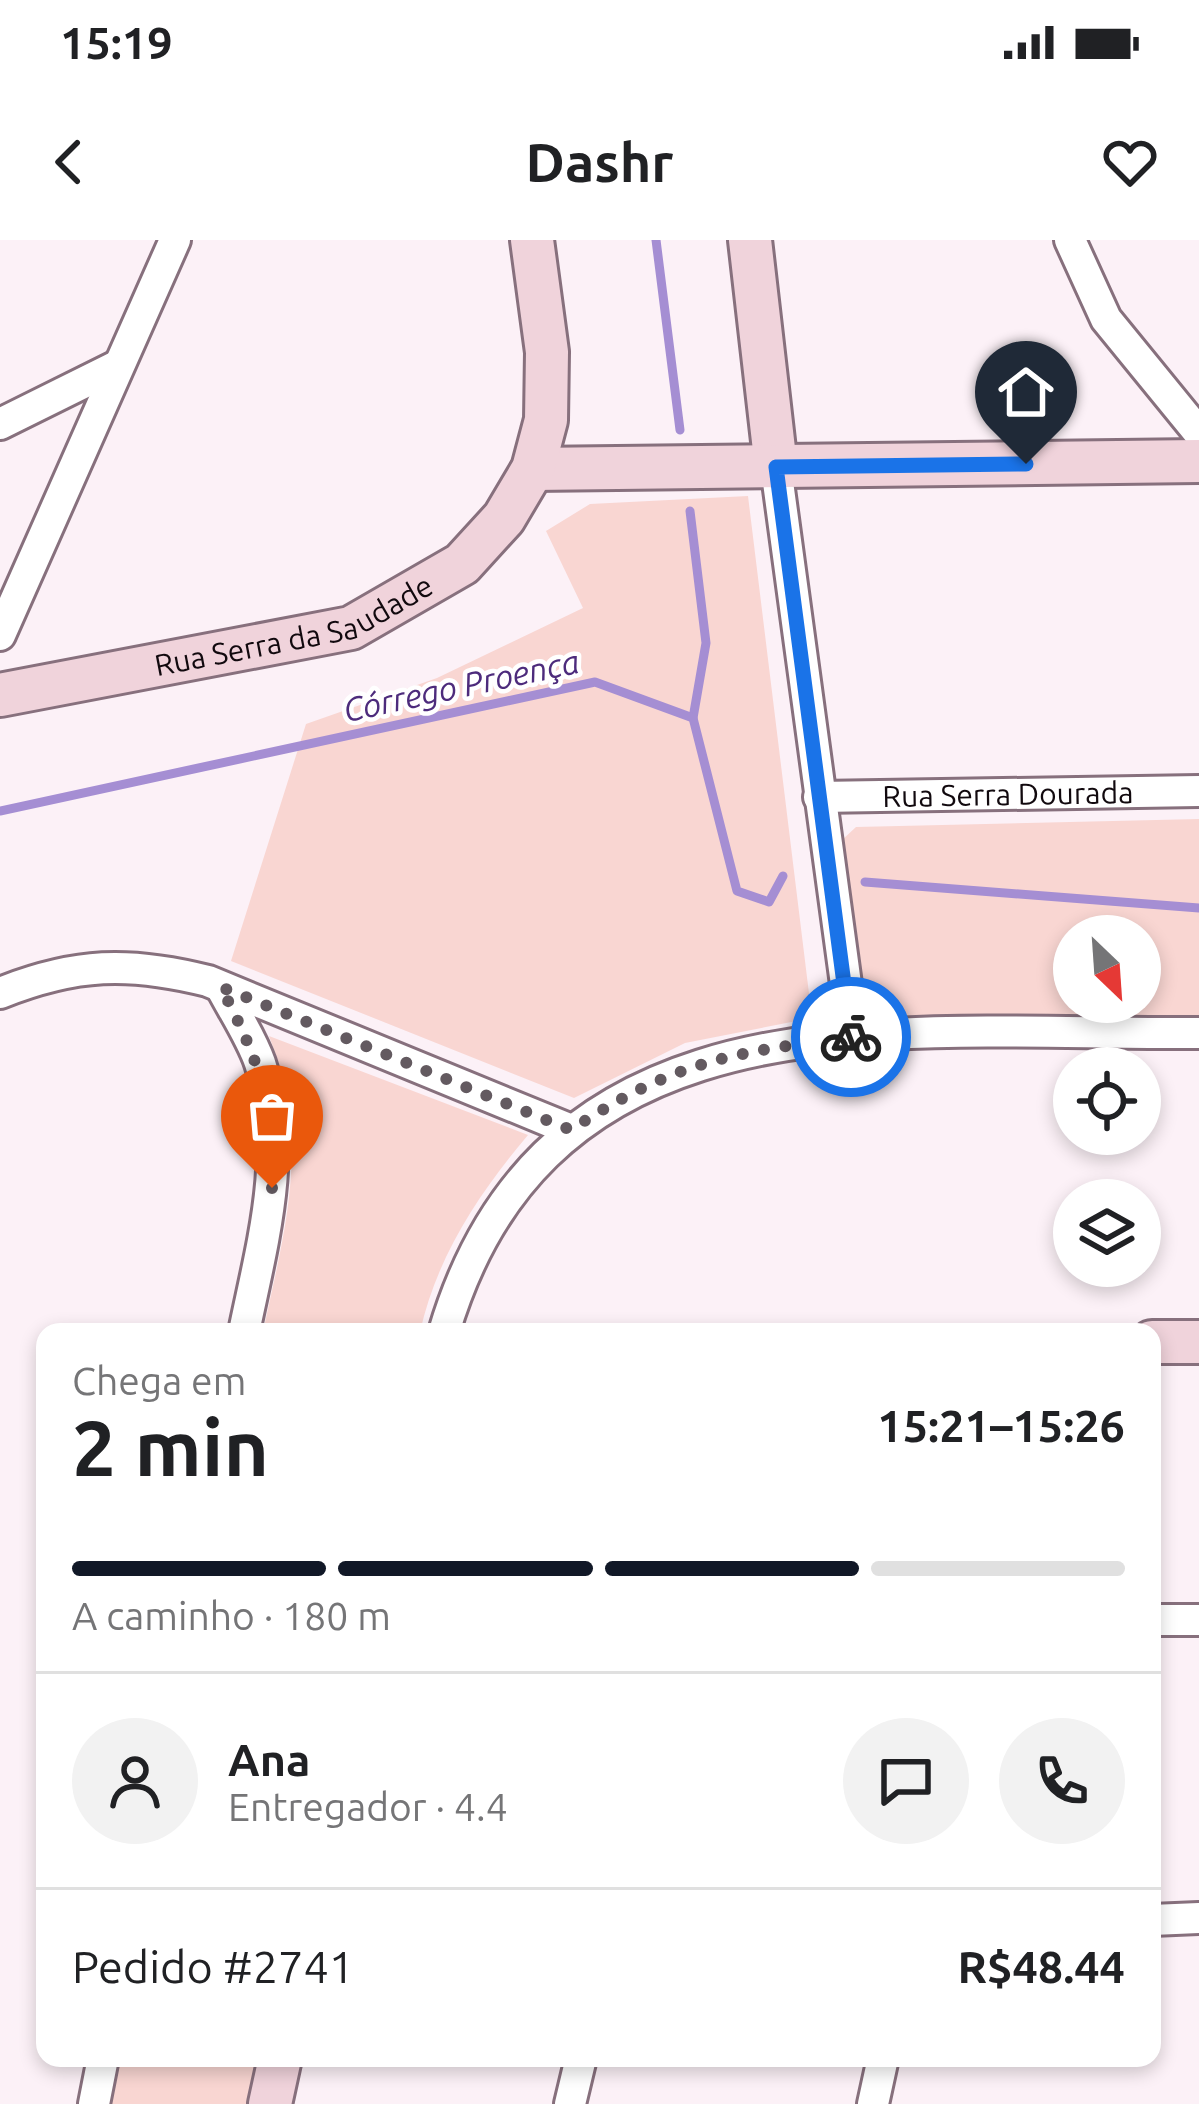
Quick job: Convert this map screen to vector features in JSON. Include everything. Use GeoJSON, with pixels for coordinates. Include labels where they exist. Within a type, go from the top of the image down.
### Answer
{"type":"FeatureCollection","features":[{"type":"Feature","properties":{"kind":"street"},"geometry":{"type":"LineString","coordinates":[[0,635],[176,240]]}},
{"type":"Feature","properties":{"kind":"street","name":"Rua Serra da Saudade"},"geometry":{"type":"LineString","coordinates":[[0,695],[351,628],[462,564],[504,518],[533,469],[546,420],[547,352],[532,240]]}},
{"type":"Feature","properties":{"kind":"street"},"geometry":{"type":"LineString","coordinates":[[749,240],[853,1036]]}},
{"type":"Feature","properties":{"kind":"street"},"geometry":{"type":"LineString","coordinates":[[1070,240],[1106,319],[1199,433]]}},
{"type":"Feature","properties":{"kind":"street"},"geometry":{"type":"LineString","coordinates":[[0,424],[117,365]]}},
{"type":"Feature","properties":{"kind":"street"},"geometry":{"type":"LineString","coordinates":[[533,469],[1199,461]]}},
{"type":"Feature","properties":{"kind":"street","name":"Rua Serra Dourada"},"geometry":{"type":"LineString","coordinates":[[820,797],[1199,791]]}},
{"type":"Feature","properties":{"kind":"street"},"geometry":{"type":"LineString","coordinates":[[0,993],[67,970],[148,966],[221,987],[571,1130]]}},
{"type":"Feature","properties":{"kind":"street"},"geometry":{"type":"LineString","coordinates":[[221,987],[259,1060],[272,1114],[272,1188],[246,1323]]}},
{"type":"Feature","properties":{"kind":"street"},"geometry":{"type":"LineString","coordinates":[[447,1323],[477,1240],[525,1177],[571,1130],[658,1077],[728,1053],[853,1036],[1199,1033]]}},
{"type":"Feature","properties":{"kind":"street"},"geometry":{"type":"LineString","coordinates":[[1161,1342],[1199,1342]]}},
{"type":"Feature","properties":{"kind":"street"},"geometry":{"type":"LineString","coordinates":[[1161,1620],[1199,1620]]}},
{"type":"Feature","properties":{"kind":"street"},"geometry":{"type":"LineString","coordinates":[[1161,1920],[1199,1918]]}},
{"type":"Feature","properties":{"kind":"street"},"geometry":{"type":"LineString","coordinates":[[94,2104],[101,2067]]}},
{"type":"Feature","properties":{"kind":"street"},"geometry":{"type":"LineString","coordinates":[[270,2104],[278,2067]]}},
{"type":"Feature","properties":{"kind":"street"},"geometry":{"type":"LineString","coordinates":[[570,2104],[579,2067]]}},
{"type":"Feature","properties":{"kind":"street"},"geometry":{"type":"LineString","coordinates":[[873,2104],[881,2067]]}},
{"type":"Feature","properties":{"kind":"shaded area"},"geometry":{"type":"Polygon","coordinates":[[[748,496],[812,1018],[685,1043],[574,1098],[231,961],[306,724],[437,678],[583,608],[546,531],[590,504],[748,496]]]}},
{"type":"Feature","properties":{"kind":"shaded area"},"geometry":{"type":"Polygon","coordinates":[[[1199,819],[1199,1023],[1161,1023],[1161,915],[1053,915],[1053,1023],[876,1023],[861,1009],[841,841],[856,827],[1199,819]]]}},
{"type":"Feature","properties":{"kind":"shaded area"},"geometry":{"type":"Polygon","coordinates":[[[269,1036],[528,1135],[462,1227],[437,1277],[423,1323],[265,1323],[290,1184],[292,1148],[282,1075],[269,1036]]]}},
{"type":"Feature","properties":{"kind":"shaded area"},"geometry":{"type":"Polygon","coordinates":[[[116,2067],[259,2067],[251,2104],[109,2104],[116,2067]]]}},
{"type":"Feature","properties":{"kind":"waterway"},"geometry":{"type":"LineString","coordinates":[[656,240],[680,430]]}},
{"type":"Feature","properties":{"kind":"waterway"},"geometry":{"type":"LineString","coordinates":[[690,511],[706,643],[693,718]]}},
{"type":"Feature","properties":{"kind":"waterway","name":"Córrego Proença"},"geometry":{"type":"LineString","coordinates":[[0,811],[595,682],[693,718],[737,891],[769,902],[783,876]]}},
{"type":"Feature","properties":{"kind":"waterway"},"geometry":{"type":"LineString","coordinates":[[865,882],[1199,908]]}},
{"type":"Feature","properties":{"kind":"way so far"},"geometry":{"type":"LineString","coordinates":[[272,1188],[272,1114],[259,1060],[221,987],[571,1130],[658,1077],[728,1053],[851,1037]]}},
{"type":"Feature","properties":{"kind":"route"},"geometry":{"type":"LineString","coordinates":[[851,1037],[776,467],[1026,464]]}}]}
